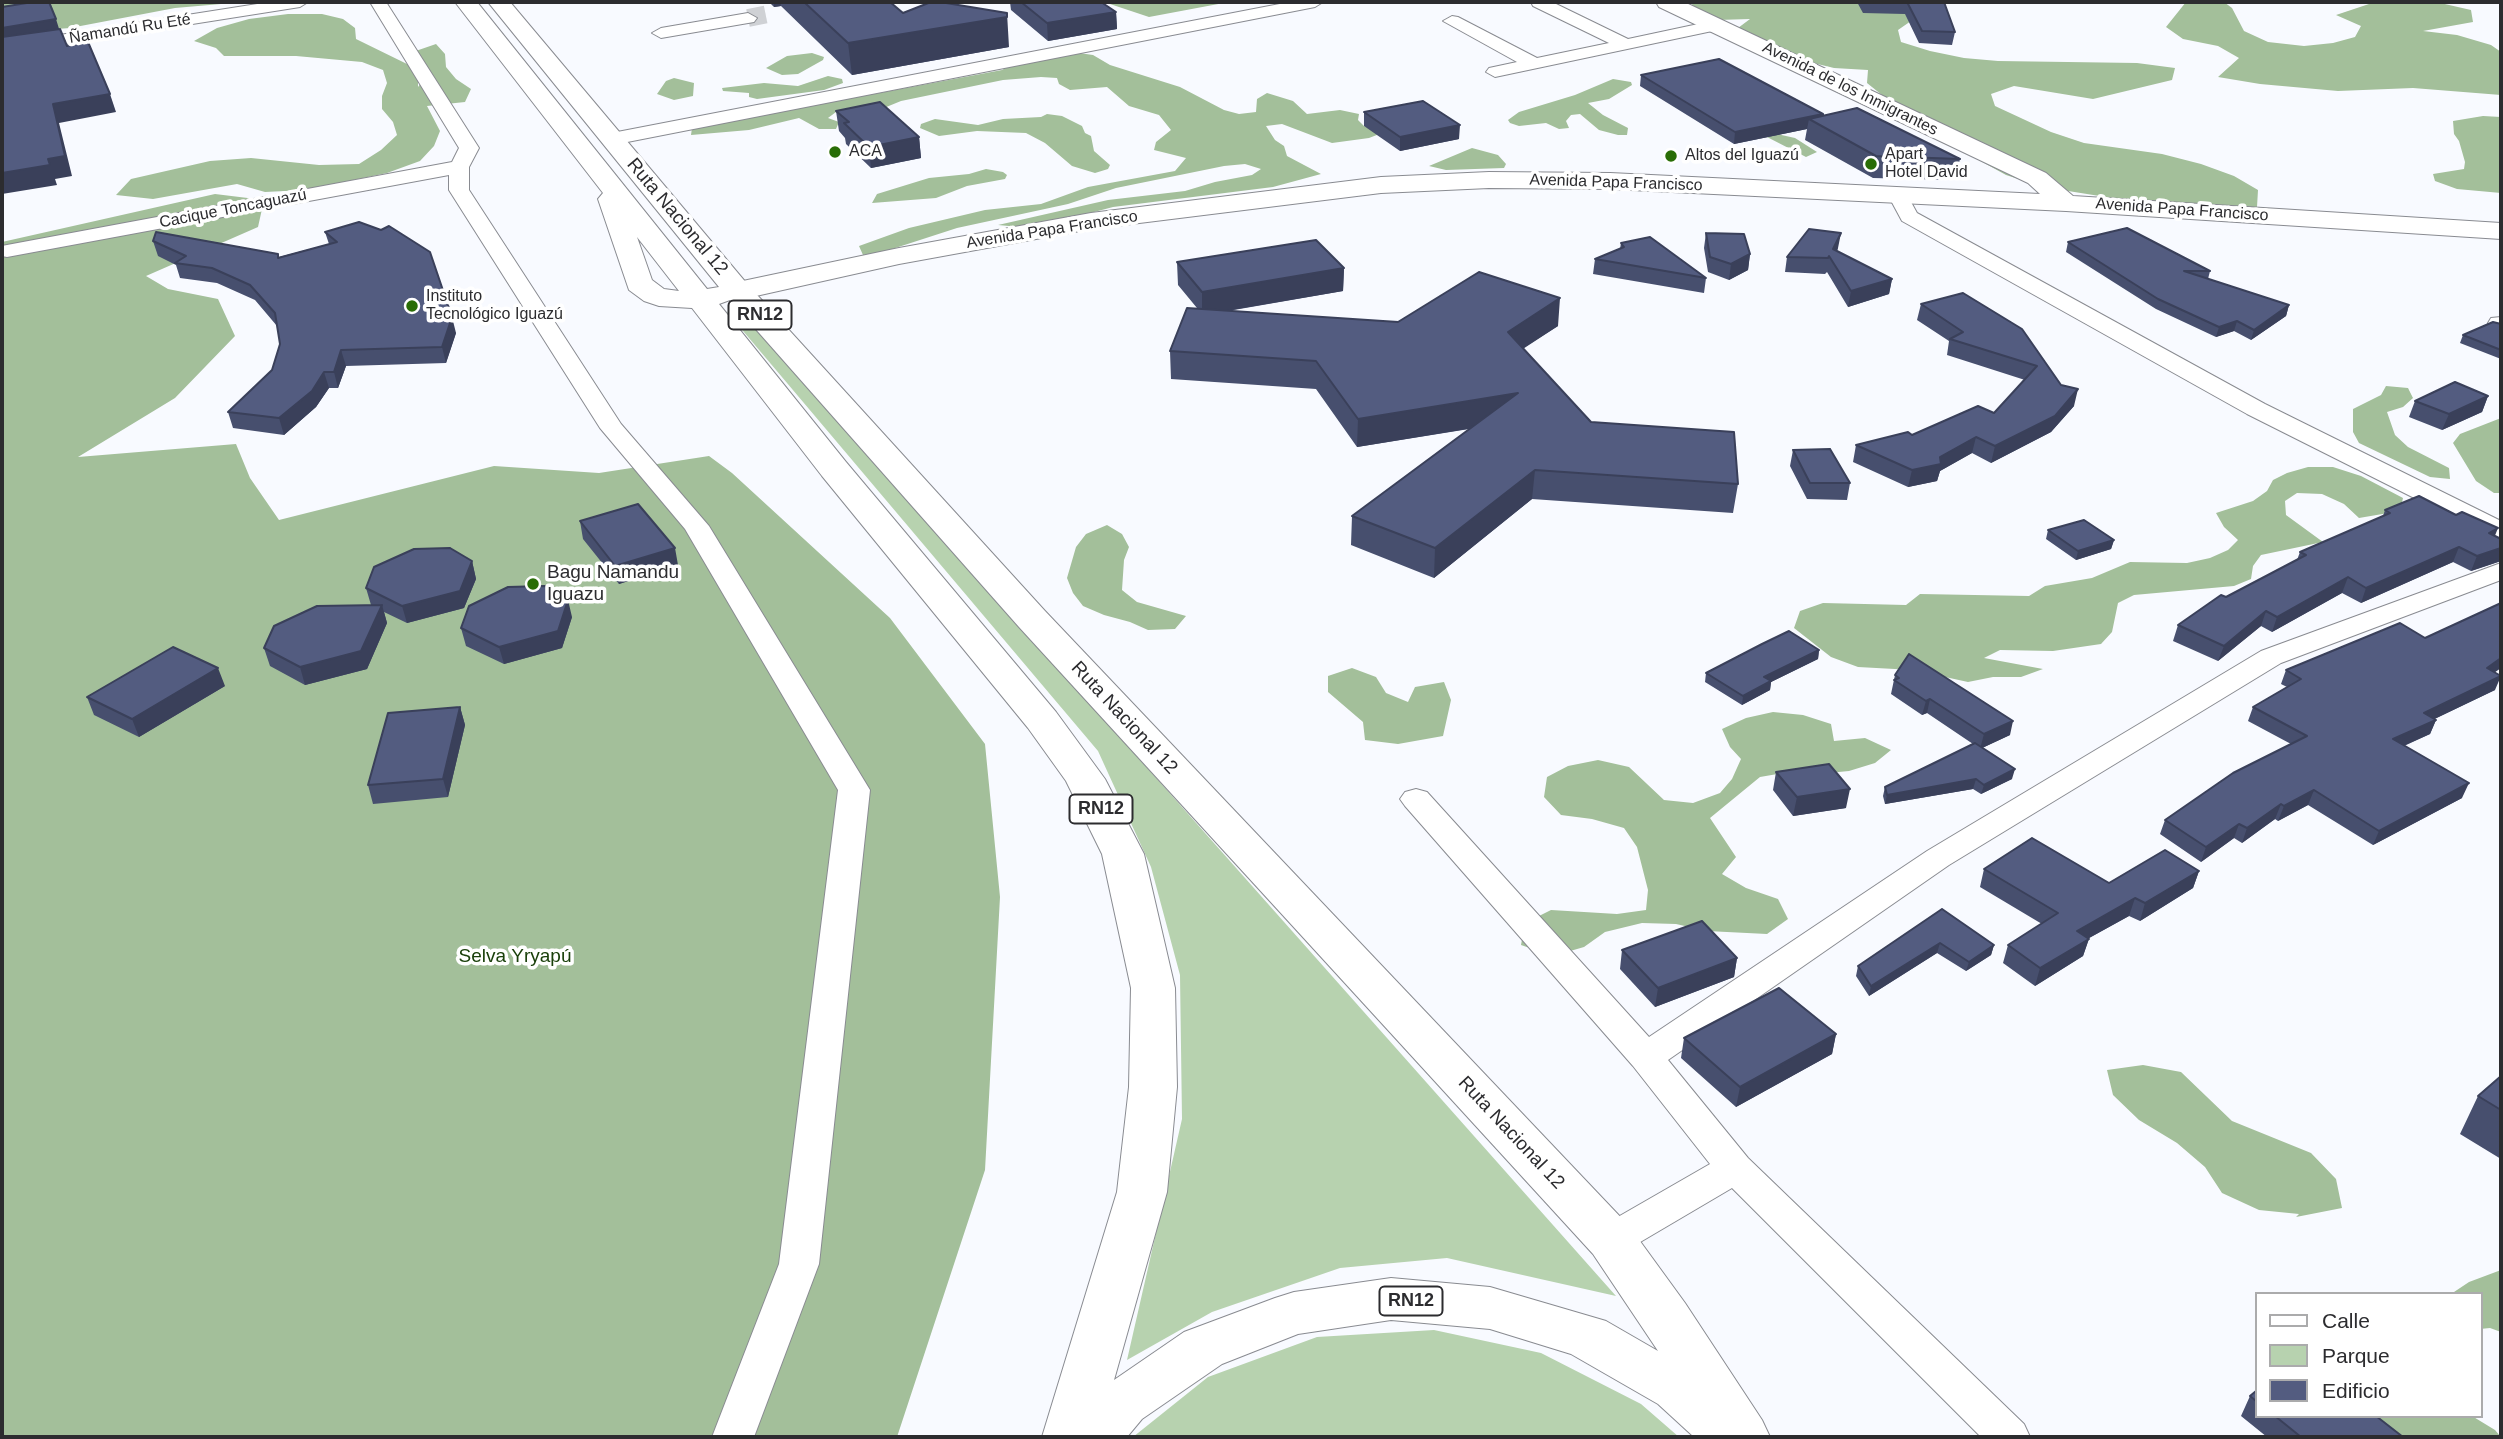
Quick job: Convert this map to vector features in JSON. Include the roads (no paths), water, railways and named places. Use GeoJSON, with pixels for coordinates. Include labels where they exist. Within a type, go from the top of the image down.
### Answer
{"type":"FeatureCollection","features":[{"type":"Feature","properties":{"kind":"main road","name":"Ruta Nacional 12"},"geometry":{"type":"LineString","coordinates":[[466,2],[604,177],[1032,619],[1611,1240],[1667,1318],[1742,1437]]}},
{"type":"Feature","properties":{"kind":"main road","name":"Ruta Nacional 12"},"geometry":{"type":"LineString","coordinates":[[499,2],[612,139],[720,295],[834,469],[1042,720],[1085,779],[1123,854],[1153,988],[1153,1087],[1142,1192],[1070,1437]]}},
{"type":"Feature","properties":{"kind":"main road","name":"Avenida de los Inmigrantes"},"geometry":{"type":"LineString","coordinates":[[1667,2],[2037,178],[2066,203]]}},
{"type":"Feature","properties":{"kind":"main road","name":"Avenida Papa Francisco"},"geometry":{"type":"LineString","coordinates":[[604,177],[639,284],[654,295],[669,300],[720,295],[899,256],[1091,221],[1381,185],[1489,180],[1610,181],[2066,203],[2501,231]]}},
{"type":"Feature","properties":{"kind":"main road","name":"RN12"},"geometry":{"type":"LineString","coordinates":[[1093,1437],[1123,1403],[1203,1348],[1294,1313],[1391,1299],[1490,1308],[1587,1337],[1677,1388],[1732,1437]]}},
{"type":"Feature","properties":{"kind":"street","name":"Ñamandú Ru Eté"},"geometry":{"type":"LineString","coordinates":[[2,49],[300,2]]}},
{"type":"Feature","properties":{"kind":"street"},"geometry":{"type":"LineString","coordinates":[[378,2],[469,148],[459,167],[459,190],[612,428],[696,526],[854,790],[799,1264],[733,1437]]}},
{"type":"Feature","properties":{"kind":"street"},"geometry":{"type":"LineString","coordinates":[[612,139],[1315,2]]}},
{"type":"Feature","properties":{"kind":"street"},"geometry":{"type":"LineString","coordinates":[[1539,2],[1625,44]]}},
{"type":"Feature","properties":{"kind":"street"},"geometry":{"type":"LineString","coordinates":[[661,33],[748,18]]}},
{"type":"Feature","properties":{"kind":"street"},"geometry":{"type":"LineString","coordinates":[[1452,21],[1535,64]]}},
{"type":"Feature","properties":{"kind":"street"},"geometry":{"type":"LineString","coordinates":[[1495,72],[1717,25]]}},
{"type":"Feature","properties":{"kind":"street","name":"Cacique Toncaguazú"},"geometry":{"type":"LineString","coordinates":[[7,251],[459,167]]}},
{"type":"Feature","properties":{"kind":"street"},"geometry":{"type":"LineString","coordinates":[[1898,195],[1909,217],[2256,409],[2501,531]]}},
{"type":"Feature","properties":{"kind":"street"},"geometry":{"type":"LineString","coordinates":[[1646,1058],[1938,858],[2271,657],[2501,571]]}},
{"type":"Feature","properties":{"kind":"street"},"geometry":{"type":"LineString","coordinates":[[1416,799],[1646,1058],[1735,1168],[2009,1437]]}},
{"type":"Feature","properties":{"kind":"street"},"geometry":{"type":"LineString","coordinates":[[1611,1240],[1735,1168]]}},
{"type":"Feature","properties":{"kind":"tunnel"},"geometry":{"type":"LineString","coordinates":[[748,18],[768,14]]}},
{"type":"Feature","properties":{"kind":"place","name":"ACA"},"geometry":{"type":"Point","coordinates":[835,152]}},
{"type":"Feature","properties":{"kind":"place","name":"Altos del Iguazú"},"geometry":{"type":"Point","coordinates":[1671,156]}},
{"type":"Feature","properties":{"kind":"place","name":"Apart Hotel David"},"geometry":{"type":"Point","coordinates":[1871,164]}},
{"type":"Feature","properties":{"kind":"place","name":"Instituto Tecnológico Iguazú"},"geometry":{"type":"Point","coordinates":[412,306]}},
{"type":"Feature","properties":{"kind":"place","name":"Bagu Namandu Iguazu"},"geometry":{"type":"Point","coordinates":[533,584]}},
{"type":"Feature","properties":{"kind":"park label","name":"Selva Yryapú"},"geometry":{"type":"Point","coordinates":[515,957]}}]}
